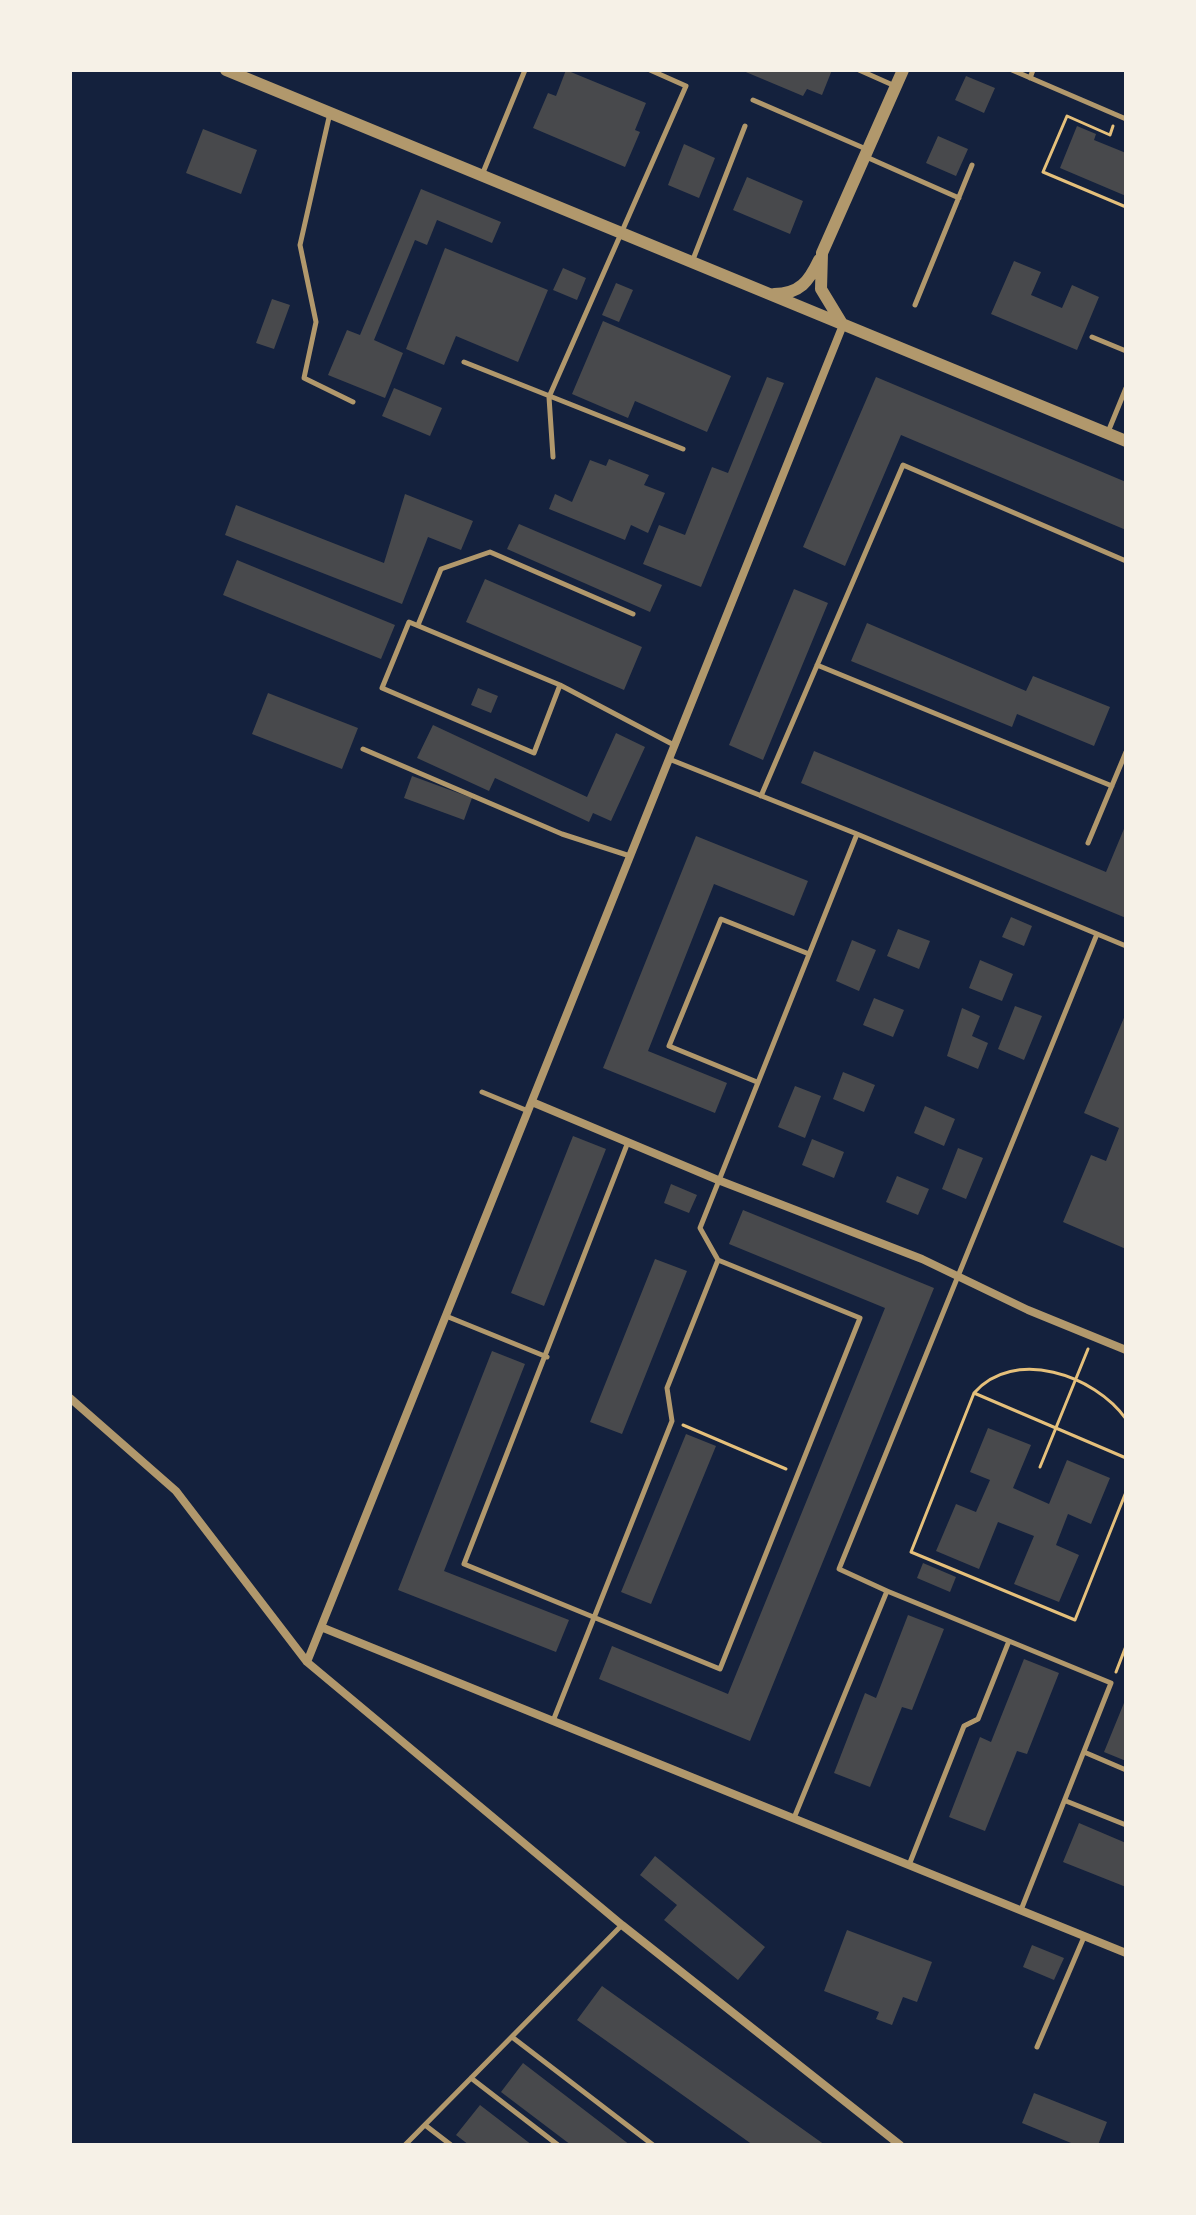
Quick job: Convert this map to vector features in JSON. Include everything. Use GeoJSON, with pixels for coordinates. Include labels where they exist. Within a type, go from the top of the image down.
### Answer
{"type":"FeatureCollection","features":[{"type":"Feature","properties":{"kind":"street"},"geometry":{"type":"LineString","coordinates":[[226,70],[1126,441]]}},
{"type":"Feature","properties":{"kind":"street"},"geometry":{"type":"LineString","coordinates":[[769,294],[792,292],[804,286],[822,253],[903,70]]}},
{"type":"Feature","properties":{"kind":"street"},"geometry":{"type":"LineString","coordinates":[[822,253],[821,289],[843,325]]}},
{"type":"Feature","properties":{"kind":"street"},"geometry":{"type":"LineString","coordinates":[[307,1662],[843,325]]}},
{"type":"Feature","properties":{"kind":"street"},"geometry":{"type":"LineString","coordinates":[[532,1102],[718,1180],[922,1259],[1094,1339],[1126,1350]]}},
{"type":"Feature","properties":{"kind":"street"},"geometry":{"type":"LineString","coordinates":[[70,1398],[176,1491],[307,1662],[622,1925],[900,2145]]}},
{"type":"Feature","properties":{"kind":"street"},"geometry":{"type":"LineString","coordinates":[[321,1627],[1126,1953]]}},
{"type":"Feature","properties":{"kind":"lane"},"geometry":{"type":"LineString","coordinates":[[482,176],[525,70]]}},
{"type":"Feature","properties":{"kind":"lane"},"geometry":{"type":"LineString","coordinates":[[553,457],[549,397],[686,86],[650,70]]}},
{"type":"Feature","properties":{"kind":"lane"},"geometry":{"type":"LineString","coordinates":[[859,70],[896,86]]}},
{"type":"Feature","properties":{"kind":"lane"},"geometry":{"type":"LineString","coordinates":[[1012,70],[1126,119]]}},
{"type":"Feature","properties":{"kind":"lane"},"geometry":{"type":"LineString","coordinates":[[1030,78],[1033,70]]}},
{"type":"Feature","properties":{"kind":"lane"},"geometry":{"type":"LineString","coordinates":[[753,100],[959,198]]}},
{"type":"Feature","properties":{"kind":"lane"},"geometry":{"type":"LineString","coordinates":[[330,113],[300,245],[316,322],[304,378],[353,402]]}},
{"type":"Feature","properties":{"kind":"lane"},"geometry":{"type":"LineString","coordinates":[[692,262],[745,126]]}},
{"type":"Feature","properties":{"kind":"lane"},"geometry":{"type":"LineString","coordinates":[[915,305],[972,165]]}},
{"type":"Feature","properties":{"kind":"lane"},"geometry":{"type":"LineString","coordinates":[[1092,337],[1126,351]]}},
{"type":"Feature","properties":{"kind":"lane"},"geometry":{"type":"LineString","coordinates":[[464,362],[683,449]]}},
{"type":"Feature","properties":{"kind":"lane"},"geometry":{"type":"LineString","coordinates":[[1107,433],[1126,388]]}},
{"type":"Feature","properties":{"kind":"lane"},"geometry":{"type":"LineString","coordinates":[[761,796],[903,465],[1126,561]]}},
{"type":"Feature","properties":{"kind":"lane"},"geometry":{"type":"LineString","coordinates":[[418,625],[441,569],[490,552],[633,614]]}},
{"type":"Feature","properties":{"kind":"lane"},"geometry":{"type":"LineString","coordinates":[[560,685],[534,753],[382,688],[409,622],[560,685],[675,745]]}},
{"type":"Feature","properties":{"kind":"lane"},"geometry":{"type":"LineString","coordinates":[[817,665],[1112,786]]}},
{"type":"Feature","properties":{"kind":"lane"},"geometry":{"type":"LineString","coordinates":[[363,749],[562,834],[630,856]]}},
{"type":"Feature","properties":{"kind":"lane"},"geometry":{"type":"LineString","coordinates":[[1088,843],[1126,752]]}},
{"type":"Feature","properties":{"kind":"lane"},"geometry":{"type":"LineString","coordinates":[[669,759],[1126,946]]}},
{"type":"Feature","properties":{"kind":"lane"},"geometry":{"type":"LineString","coordinates":[[628,1141],[547,1357],[464,1564],[720,1669],[860,1318],[718,1260],[700,1228],[857,834]]}},
{"type":"Feature","properties":{"kind":"lane"},"geometry":{"type":"LineString","coordinates":[[757,1082],[669,1046],[721,919],[809,954]]}},
{"type":"Feature","properties":{"kind":"lane"},"geometry":{"type":"LineString","coordinates":[[1021,1910],[1111,1683],[839,1569],[1097,934]]}},
{"type":"Feature","properties":{"kind":"lane"},"geometry":{"type":"LineString","coordinates":[[482,1092],[528,1111]]}},
{"type":"Feature","properties":{"kind":"lane"},"geometry":{"type":"LineString","coordinates":[[553,1721],[672,1421],[667,1388],[718,1260]]}},
{"type":"Feature","properties":{"kind":"lane"},"geometry":{"type":"LineString","coordinates":[[446,1316],[547,1357]]}},
{"type":"Feature","properties":{"kind":"lane"},"geometry":{"type":"LineString","coordinates":[[794,1818],[887,1591]]}},
{"type":"Feature","properties":{"kind":"lane"},"geometry":{"type":"LineString","coordinates":[[909,1865],[964,1726],[978,1719],[1009,1641]]}},
{"type":"Feature","properties":{"kind":"lane"},"geometry":{"type":"LineString","coordinates":[[1084,1752],[1126,1770]]}},
{"type":"Feature","properties":{"kind":"lane"},"geometry":{"type":"LineString","coordinates":[[1066,1801],[1126,1825]]}},
{"type":"Feature","properties":{"kind":"lane"},"geometry":{"type":"LineString","coordinates":[[405,2145],[622,1925]]}},
{"type":"Feature","properties":{"kind":"lane"},"geometry":{"type":"LineString","coordinates":[[1037,2047],[1084,1936]]}},
{"type":"Feature","properties":{"kind":"lane"},"geometry":{"type":"LineString","coordinates":[[512,2037],[653,2145]]}},
{"type":"Feature","properties":{"kind":"lane"},"geometry":{"type":"LineString","coordinates":[[471,2078],[558,2145]]}},
{"type":"Feature","properties":{"kind":"lane"},"geometry":{"type":"LineString","coordinates":[[425,2125],[451,2145]]}},
{"type":"Feature","properties":{"kind":"path"},"geometry":{"type":"LineString","coordinates":[[1118,116],[1110,135],[1067,116],[1043,172],[1126,207]]}},
{"type":"Feature","properties":{"kind":"path"},"geometry":{"type":"LineString","coordinates":[[1040,1467],[1094,1339]]}},
{"type":"Feature","properties":{"kind":"path"},"geometry":{"type":"LineString","coordinates":[[1126,1419],[1102,1395],[1075,1380],[1045,1371],[1001,1372],[974,1393],[911,1552],[1075,1620],[1126,1492]]}},
{"type":"Feature","properties":{"kind":"path"},"geometry":{"type":"LineString","coordinates":[[974,1393],[1126,1458]]}},
{"type":"Feature","properties":{"kind":"path"},"geometry":{"type":"LineString","coordinates":[[672,1421],[799,1475]]}},
{"type":"Feature","properties":{"kind":"path"},"geometry":{"type":"LineString","coordinates":[[1111,1683],[1126,1646]]}},
{"type":"Feature","properties":{"kind":"building"},"geometry":{"type":"Polygon","coordinates":[[[566,70],[646,103],[635,130],[640,132],[625,167],[533,128],[548,93],[556,96],[566,70]]]}},
{"type":"Feature","properties":{"kind":"building"},"geometry":{"type":"Polygon","coordinates":[[[741,70],[832,70],[822,95],[807,89],[803,96],[741,70]]]}},
{"type":"Feature","properties":{"kind":"building"},"geometry":{"type":"Polygon","coordinates":[[[966,76],[995,88],[984,113],[955,100],[966,76]]]}},
{"type":"Feature","properties":{"kind":"building"},"geometry":{"type":"Polygon","coordinates":[[[1077,126],[1096,134],[1094,140],[1126,153],[1126,196],[1060,168],[1077,126]]]}},
{"type":"Feature","properties":{"kind":"building"},"geometry":{"type":"Polygon","coordinates":[[[203,129],[257,150],[241,194],[186,173],[203,129]]]}},
{"type":"Feature","properties":{"kind":"building"},"geometry":{"type":"Polygon","coordinates":[[[938,136],[968,149],[956,176],[926,163],[938,136]]]}},
{"type":"Feature","properties":{"kind":"building"},"geometry":{"type":"Polygon","coordinates":[[[684,144],[715,158],[699,198],[668,185],[684,144]]]}},
{"type":"Feature","properties":{"kind":"building"},"geometry":{"type":"Polygon","coordinates":[[[747,177],[803,201],[790,234],[733,210],[747,177]]]}},
{"type":"Feature","properties":{"kind":"building"},"geometry":{"type":"Polygon","coordinates":[[[421,189],[501,222],[492,243],[437,220],[427,245],[415,240],[374,340],[403,353],[385,398],[328,375],[347,330],[360,335],[421,189]]]}},
{"type":"Feature","properties":{"kind":"building"},"geometry":{"type":"Polygon","coordinates":[[[445,248],[548,290],[518,362],[456,336],[444,365],[406,349],[445,248]]]}},
{"type":"Feature","properties":{"kind":"building"},"geometry":{"type":"Polygon","coordinates":[[[1014,261],[1041,272],[1031,295],[1062,308],[1072,285],[1099,297],[1077,350],[991,314],[1014,261]]]}},
{"type":"Feature","properties":{"kind":"building"},"geometry":{"type":"Polygon","coordinates":[[[563,268],[586,278],[577,300],[553,290],[563,268]]]}},
{"type":"Feature","properties":{"kind":"building"},"geometry":{"type":"Polygon","coordinates":[[[616,283],[633,290],[619,322],[602,315],[616,283]]]}},
{"type":"Feature","properties":{"kind":"building"},"geometry":{"type":"Polygon","coordinates":[[[272,299],[290,305],[274,349],[256,343],[272,299]]]}},
{"type":"Feature","properties":{"kind":"building"},"geometry":{"type":"Polygon","coordinates":[[[603,321],[731,376],[707,432],[635,401],[628,418],[572,394],[603,321]]]}},
{"type":"Feature","properties":{"kind":"building"},"geometry":{"type":"Polygon","coordinates":[[[767,377],[784,383],[701,587],[643,564],[659,525],[685,535],[712,467],[728,473],[767,377]]]}},
{"type":"Feature","properties":{"kind":"building"},"geometry":{"type":"Polygon","coordinates":[[[876,377],[1126,482],[1126,530],[901,435],[845,566],[803,547],[876,377]]]}},
{"type":"Feature","properties":{"kind":"building"},"geometry":{"type":"Polygon","coordinates":[[[394,388],[442,408],[430,436],[382,416],[394,388]]]}},
{"type":"Feature","properties":{"kind":"building"},"geometry":{"type":"Polygon","coordinates":[[[609,459],[649,475],[644,485],[665,493],[648,533],[631,525],[625,540],[549,509],[555,494],[572,502],[590,460],[606,466],[609,459]]]}},
{"type":"Feature","properties":{"kind":"building"},"geometry":{"type":"Polygon","coordinates":[[[405,494],[473,521],[461,550],[428,537],[402,604],[225,535],[236,505],[384,563],[405,494]]]}},
{"type":"Feature","properties":{"kind":"building"},"geometry":{"type":"Polygon","coordinates":[[[519,524],[662,585],[650,612],[507,549],[519,524]]]}},
{"type":"Feature","properties":{"kind":"building"},"geometry":{"type":"Polygon","coordinates":[[[237,560],[395,625],[381,659],[223,595],[237,560]]]}},
{"type":"Feature","properties":{"kind":"building"},"geometry":{"type":"Polygon","coordinates":[[[485,579],[642,647],[624,690],[466,622],[485,579]]]}},
{"type":"Feature","properties":{"kind":"building"},"geometry":{"type":"Polygon","coordinates":[[[794,589],[828,603],[763,760],[729,745],[794,589]]]}},
{"type":"Feature","properties":{"kind":"building"},"geometry":{"type":"Polygon","coordinates":[[[867,623],[1026,691],[1033,676],[1110,707],[1094,746],[1017,714],[1012,727],[851,661],[867,623]]]}},
{"type":"Feature","properties":{"kind":"building"},"geometry":{"type":"Polygon","coordinates":[[[478,688],[498,696],[491,713],[471,705],[478,688]]]}},
{"type":"Feature","properties":{"kind":"building"},"geometry":{"type":"Polygon","coordinates":[[[268,693],[358,728],[342,769],[252,734],[268,693]]]}},
{"type":"Feature","properties":{"kind":"building"},"geometry":{"type":"Polygon","coordinates":[[[433,725],[587,797],[616,733],[645,747],[611,821],[593,813],[589,822],[495,778],[489,791],[417,758],[433,725]]]}},
{"type":"Feature","properties":{"kind":"building"},"geometry":{"type":"Polygon","coordinates":[[[814,751],[1106,872],[1126,824],[1126,918],[801,783],[814,751]]]}},
{"type":"Feature","properties":{"kind":"building"},"geometry":{"type":"Polygon","coordinates":[[[412,776],[472,798],[464,820],[404,798],[412,776]]]}},
{"type":"Feature","properties":{"kind":"building"},"geometry":{"type":"Polygon","coordinates":[[[696,836],[808,881],[794,916],[714,884],[648,1051],[727,1083],[715,1113],[603,1068],[696,836]]]}},
{"type":"Feature","properties":{"kind":"building"},"geometry":{"type":"Polygon","coordinates":[[[1011,917],[1032,926],[1024,946],[1002,937],[1011,917]]]}},
{"type":"Feature","properties":{"kind":"building"},"geometry":{"type":"Polygon","coordinates":[[[898,929],[930,941],[919,969],[887,956],[898,929]]]}},
{"type":"Feature","properties":{"kind":"building"},"geometry":{"type":"Polygon","coordinates":[[[852,940],[876,950],[859,991],[836,981],[852,940]]]}},
{"type":"Feature","properties":{"kind":"building"},"geometry":{"type":"Polygon","coordinates":[[[980,960],[1013,974],[1002,1001],[969,988],[980,960]]]}},
{"type":"Feature","properties":{"kind":"building"},"geometry":{"type":"Polygon","coordinates":[[[874,998],[904,1010],[893,1037],[863,1025],[874,998]]]}},
{"type":"Feature","properties":{"kind":"building"},"geometry":{"type":"Polygon","coordinates":[[[1015,1006],[1042,1016],[1024,1060],[998,1049],[1015,1006]]]}},
{"type":"Feature","properties":{"kind":"building"},"geometry":{"type":"Polygon","coordinates":[[[962,1008],[980,1016],[972,1036],[988,1043],[978,1069],[947,1056],[962,1008]]]}},
{"type":"Feature","properties":{"kind":"building"},"geometry":{"type":"Polygon","coordinates":[[[1126,1013],[1126,1249],[1063,1222],[1091,1155],[1106,1161],[1119,1128],[1084,1113],[1126,1013]]]}},
{"type":"Feature","properties":{"kind":"building"},"geometry":{"type":"Polygon","coordinates":[[[843,1072],[875,1085],[864,1112],[833,1099],[843,1072]]]}},
{"type":"Feature","properties":{"kind":"building"},"geometry":{"type":"Polygon","coordinates":[[[795,1086],[821,1096],[805,1138],[778,1127],[795,1086]]]}},
{"type":"Feature","properties":{"kind":"building"},"geometry":{"type":"Polygon","coordinates":[[[925,1106],[955,1119],[944,1146],[914,1133],[925,1106]]]}},
{"type":"Feature","properties":{"kind":"building"},"geometry":{"type":"Polygon","coordinates":[[[573,1136],[606,1149],[544,1306],[511,1293],[573,1136]]]}},
{"type":"Feature","properties":{"kind":"building"},"geometry":{"type":"Polygon","coordinates":[[[812,1139],[844,1152],[834,1178],[802,1165],[812,1139]]]}},
{"type":"Feature","properties":{"kind":"building"},"geometry":{"type":"Polygon","coordinates":[[[958,1148],[983,1158],[966,1199],[942,1189],[958,1148]]]}},
{"type":"Feature","properties":{"kind":"building"},"geometry":{"type":"Polygon","coordinates":[[[897,1176],[929,1189],[918,1215],[886,1202],[897,1176]]]}},
{"type":"Feature","properties":{"kind":"building"},"geometry":{"type":"Polygon","coordinates":[[[671,1184],[697,1195],[689,1213],[664,1203],[671,1184]]]}},
{"type":"Feature","properties":{"kind":"building"},"geometry":{"type":"Polygon","coordinates":[[[743,1210],[934,1288],[750,1741],[599,1679],[612,1646],[728,1694],[885,1308],[729,1244],[743,1210]]]}},
{"type":"Feature","properties":{"kind":"building"},"geometry":{"type":"Polygon","coordinates":[[[655,1259],[687,1271],[622,1434],[590,1422],[655,1259]]]}},
{"type":"Feature","properties":{"kind":"building"},"geometry":{"type":"Polygon","coordinates":[[[492,1351],[525,1364],[444,1571],[569,1620],[556,1652],[398,1590],[492,1351]]]}},
{"type":"Feature","properties":{"kind":"building"},"geometry":{"type":"Polygon","coordinates":[[[988,1428],[1031,1445],[1013,1488],[1049,1504],[1067,1460],[1110,1478],[1091,1524],[1068,1514],[1056,1545],[1079,1555],[1059,1602],[1014,1584],[1034,1536],[998,1522],[979,1569],[936,1551],[956,1504],[976,1512],[990,1480],[970,1472],[988,1428]]]}},
{"type":"Feature","properties":{"kind":"building"},"geometry":{"type":"Polygon","coordinates":[[[686,1434],[716,1446],[651,1604],[621,1592],[686,1434]]]}},
{"type":"Feature","properties":{"kind":"building"},"geometry":{"type":"Polygon","coordinates":[[[923,1563],[956,1577],[950,1592],[917,1578],[923,1563]]]}},
{"type":"Feature","properties":{"kind":"building"},"geometry":{"type":"Polygon","coordinates":[[[908,1615],[944,1629],[912,1710],[902,1707],[870,1787],[834,1773],[865,1693],[876,1698],[908,1615]]]}},
{"type":"Feature","properties":{"kind":"building"},"geometry":{"type":"Polygon","coordinates":[[[1024,1659],[1059,1673],[1027,1754],[1017,1751],[985,1831],[949,1817],[980,1737],[991,1742],[1024,1659]]]}},
{"type":"Feature","properties":{"kind":"building"},"geometry":{"type":"Polygon","coordinates":[[[1126,1698],[1126,1761],[1104,1752],[1126,1698]]]}},
{"type":"Feature","properties":{"kind":"building"},"geometry":{"type":"Polygon","coordinates":[[[1079,1823],[1126,1843],[1126,1887],[1063,1862],[1079,1823]]]}},
{"type":"Feature","properties":{"kind":"building"},"geometry":{"type":"Polygon","coordinates":[[[655,1856],[765,1947],[738,1980],[664,1920],[677,1905],[640,1875],[655,1856]]]}},
{"type":"Feature","properties":{"kind":"building"},"geometry":{"type":"Polygon","coordinates":[[[847,1930],[932,1962],[917,2002],[903,1997],[892,2025],[876,2019],[879,2012],[824,1991],[847,1930]]]}},
{"type":"Feature","properties":{"kind":"building"},"geometry":{"type":"Polygon","coordinates":[[[1032,1945],[1064,1958],[1054,1980],[1023,1967],[1032,1945]]]}},
{"type":"Feature","properties":{"kind":"building"},"geometry":{"type":"Polygon","coordinates":[[[602,1986],[825,2145],[753,2145],[577,2020],[602,1986]]]}},
{"type":"Feature","properties":{"kind":"building"},"geometry":{"type":"Polygon","coordinates":[[[523,2063],[630,2145],[571,2145],[501,2092],[523,2063]]]}},
{"type":"Feature","properties":{"kind":"building"},"geometry":{"type":"Polygon","coordinates":[[[1034,2093],[1107,2122],[1098,2145],[1076,2145],[1022,2123],[1034,2093]]]}},
{"type":"Feature","properties":{"kind":"building"},"geometry":{"type":"Polygon","coordinates":[[[480,2105],[532,2145],[469,2145],[456,2135],[480,2105]]]}}]}
